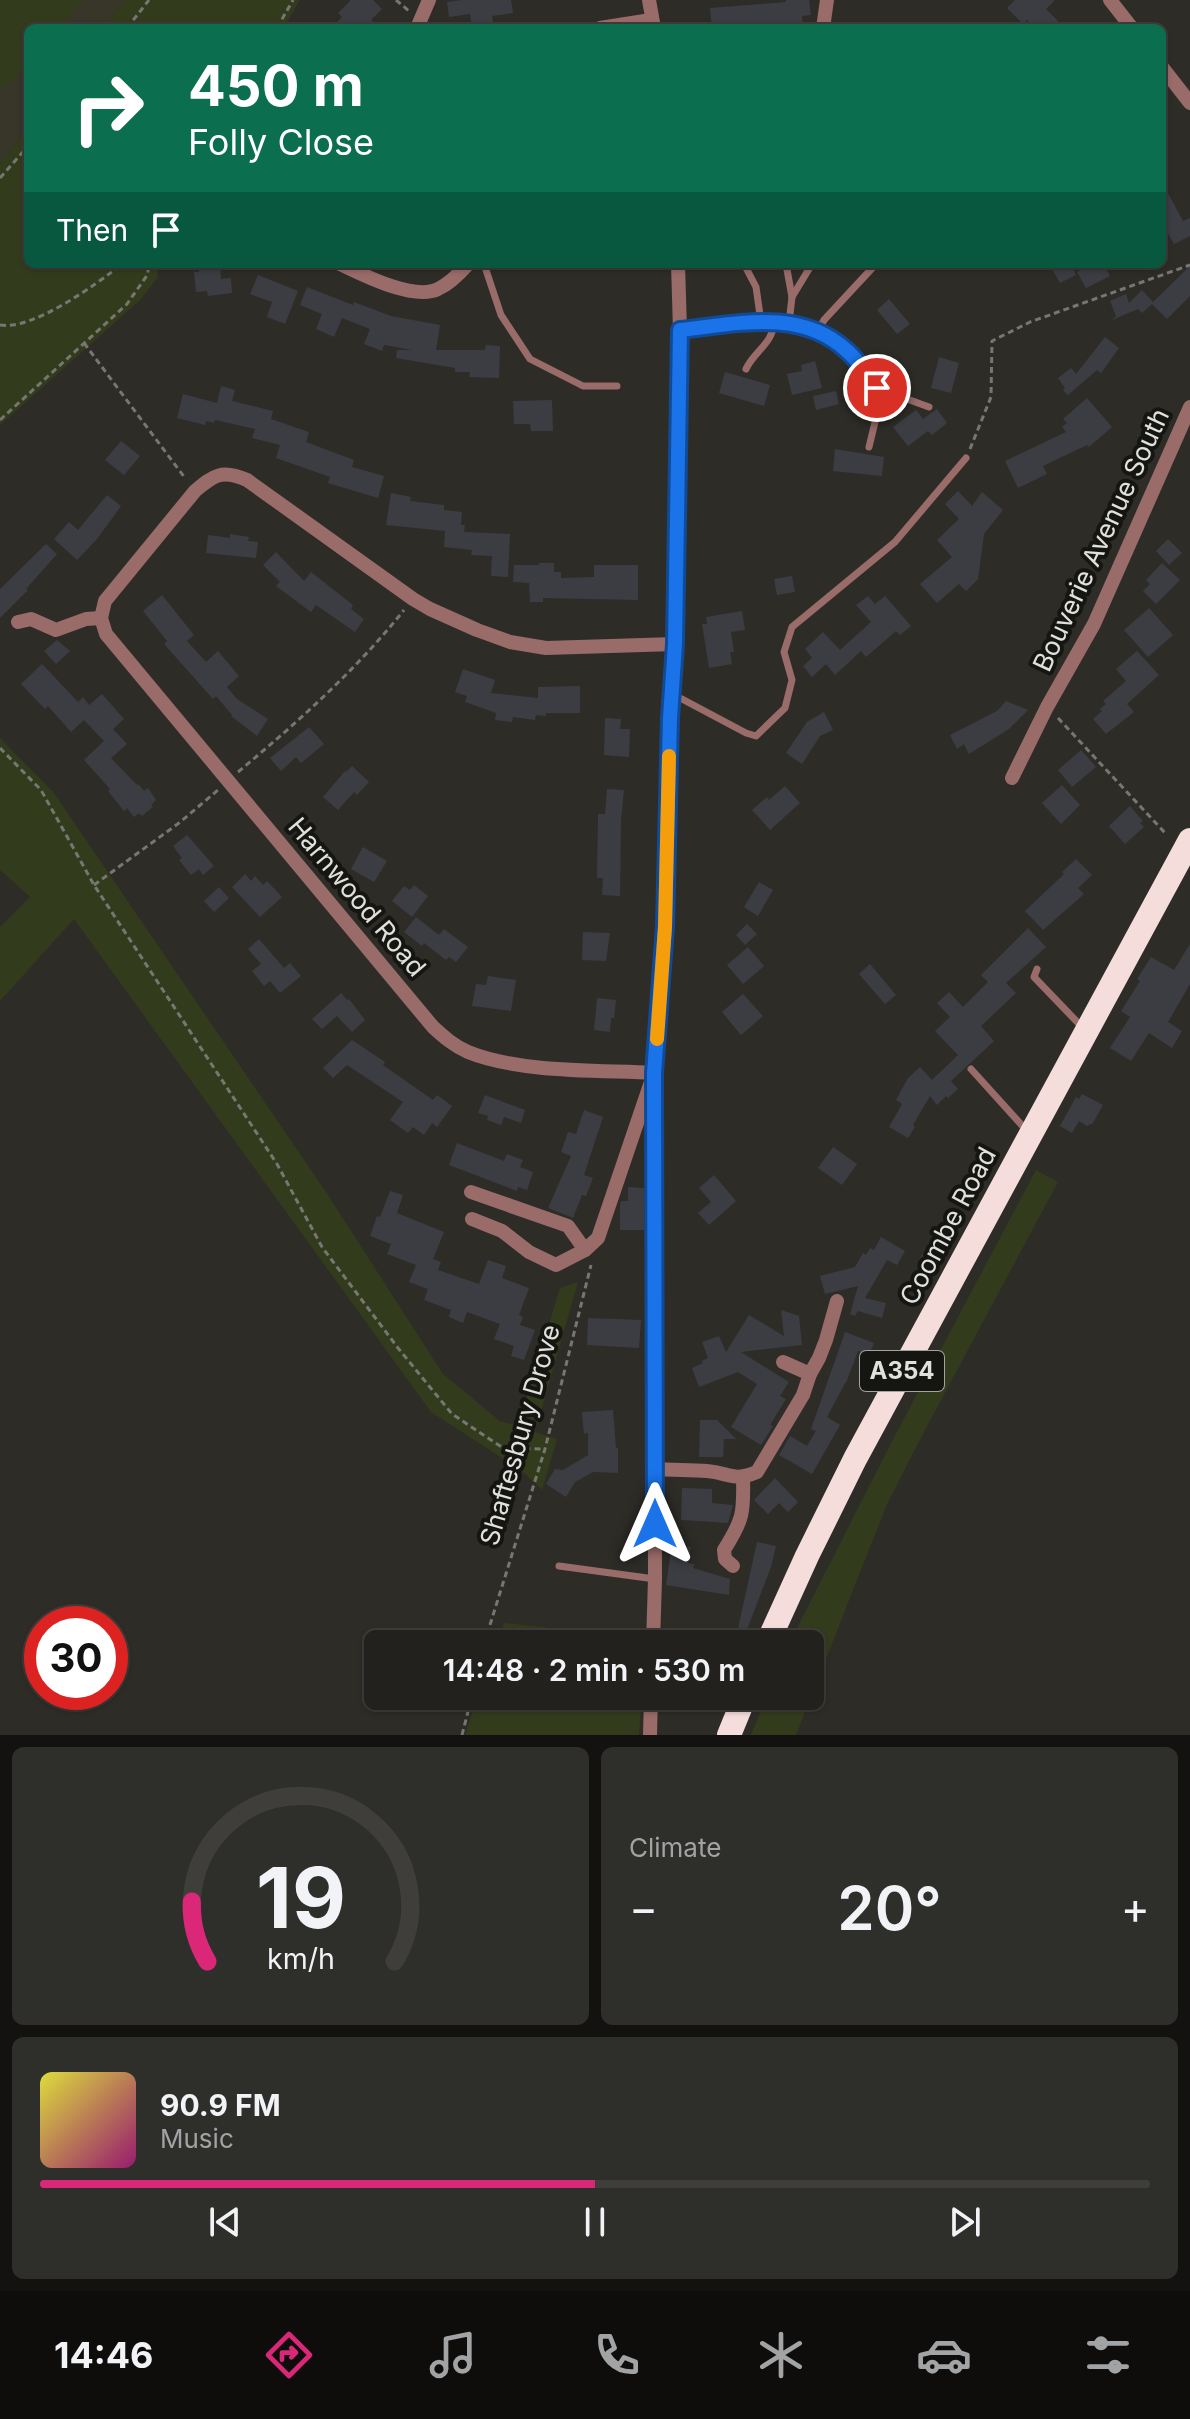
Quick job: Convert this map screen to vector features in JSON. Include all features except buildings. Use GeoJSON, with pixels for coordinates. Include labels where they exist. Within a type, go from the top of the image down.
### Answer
{"type":"FeatureCollection","features":[{"type":"Feature","properties":{"kind":"highway","name":"Coombe Road"},"geometry":{"type":"LineString","coordinates":[[774,1630],[848,1472],[1187,846]]}},
{"type":"Feature","properties":{"kind":"highway"},"geometry":{"type":"LineString","coordinates":[[729,1735],[739,1710]]}},
{"type":"Feature","properties":{"kind":"street"},"geometry":{"type":"LineString","coordinates":[[419,24],[429,0]]}},
{"type":"Feature","properties":{"kind":"street"},"geometry":{"type":"LineString","coordinates":[[649,0],[653,24]]}},
{"type":"Feature","properties":{"kind":"street"},"geometry":{"type":"LineString","coordinates":[[824,24],[827,0]]}},
{"type":"Feature","properties":{"kind":"street"},"geometry":{"type":"LineString","coordinates":[[1110,0],[1129,24]]}},
{"type":"Feature","properties":{"kind":"street"},"geometry":{"type":"LineString","coordinates":[[1166,72],[1190,103]]}},
{"type":"Feature","properties":{"kind":"street"},"geometry":{"type":"LineString","coordinates":[[348,268],[407,291],[437,291],[464,268]]}},
{"type":"Feature","properties":{"kind":"street"},"geometry":{"type":"LineString","coordinates":[[653,1630],[654,1073],[665,927],[675,644],[678,268]]}},
{"type":"Feature","properties":{"kind":"street"},"geometry":{"type":"LineString","coordinates":[[680,330],[775,322],[818,331],[847,350],[877,388]]}},
{"type":"Feature","properties":{"kind":"street","name":"Bouverie Avenue South"},"geometry":{"type":"LineString","coordinates":[[1012,778],[1047,707],[1094,624],[1190,407]]}},
{"type":"Feature","properties":{"kind":"street"},"geometry":{"type":"LineString","coordinates":[[18,622],[31,619],[56,630],[86,619],[101,618],[105,601],[195,491],[212,477],[234,474],[247,480],[413,599],[477,630],[510,642],[546,648],[675,644]]}},
{"type":"Feature","properties":{"kind":"street","name":"Harnwood Road"},"geometry":{"type":"LineString","coordinates":[[101,618],[106,634],[433,1027],[450,1042],[468,1052],[516,1064],[654,1073]]}},
{"type":"Feature","properties":{"kind":"street"},"geometry":{"type":"LineString","coordinates":[[472,1219],[502,1231],[529,1252],[556,1265],[585,1250],[598,1238],[654,1073]]}},
{"type":"Feature","properties":{"kind":"street"},"geometry":{"type":"LineString","coordinates":[[471,1192],[568,1226],[585,1250]]}},
{"type":"Feature","properties":{"kind":"street"},"geometry":{"type":"LineString","coordinates":[[655,1469],[709,1471],[734,1478],[757,1472],[803,1395],[819,1358],[837,1301]]}},
{"type":"Feature","properties":{"kind":"street"},"geometry":{"type":"LineString","coordinates":[[783,1362],[810,1374]]}},
{"type":"Feature","properties":{"kind":"street"},"geometry":{"type":"LineString","coordinates":[[733,1566],[717,1554],[740,1524],[743,1478]]}},
{"type":"Feature","properties":{"kind":"street"},"geometry":{"type":"LineString","coordinates":[[650,1735],[651,1710]]}},
{"type":"Feature","properties":{"kind":"lane"},"geometry":{"type":"LineString","coordinates":[[485,268],[501,315],[530,359],[583,386],[617,386]]}},
{"type":"Feature","properties":{"kind":"lane"},"geometry":{"type":"LineString","coordinates":[[746,268],[775,322]]}},
{"type":"Feature","properties":{"kind":"lane"},"geometry":{"type":"LineString","coordinates":[[787,268],[792,297]]}},
{"type":"Feature","properties":{"kind":"lane"},"geometry":{"type":"LineString","coordinates":[[746,369],[771,339],[775,322],[810,268]]}},
{"type":"Feature","properties":{"kind":"lane"},"geometry":{"type":"LineString","coordinates":[[818,331],[824,320],[872,268]]}},
{"type":"Feature","properties":{"kind":"lane"},"geometry":{"type":"LineString","coordinates":[[869,447],[877,414],[877,388],[929,407]]}},
{"type":"Feature","properties":{"kind":"lane"},"geometry":{"type":"LineString","coordinates":[[671,697],[682,699],[756,736],[785,708],[792,680],[784,652],[792,627],[895,542],[966,458]]}},
{"type":"Feature","properties":{"kind":"lane"},"geometry":{"type":"LineString","coordinates":[[1037,969],[1034,977],[1086,1031]]}},
{"type":"Feature","properties":{"kind":"lane"},"geometry":{"type":"LineString","coordinates":[[971,1069],[1030,1134]]}},
{"type":"Feature","properties":{"kind":"lane"},"geometry":{"type":"LineString","coordinates":[[559,1566],[655,1579]]}},
{"type":"Feature","properties":{"kind":"path"},"geometry":{"type":"LineString","coordinates":[[130,24],[149,0]]}},
{"type":"Feature","properties":{"kind":"path"},"geometry":{"type":"LineString","coordinates":[[279,24],[293,0]]}},
{"type":"Feature","properties":{"kind":"path"},"geometry":{"type":"LineString","coordinates":[[0,178],[24,151]]}},
{"type":"Feature","properties":{"kind":"path"},"geometry":{"type":"LineString","coordinates":[[966,458],[991,397],[992,341],[1030,322],[1190,265]]}},
{"type":"Feature","properties":{"kind":"path"},"geometry":{"type":"LineString","coordinates":[[0,325],[11,327],[39,317],[117,268]]}},
{"type":"Feature","properties":{"kind":"path"},"geometry":{"type":"LineString","coordinates":[[0,420],[127,304],[148,274],[148,268]]}},
{"type":"Feature","properties":{"kind":"path"},"geometry":{"type":"LineString","coordinates":[[84,343],[195,491]]}},
{"type":"Feature","properties":{"kind":"path"},"geometry":{"type":"LineString","coordinates":[[94,885],[179,823],[288,730],[374,647],[413,599]]}},
{"type":"Feature","properties":{"kind":"path"},"geometry":{"type":"LineString","coordinates":[[1047,707],[1187,846]]}},
{"type":"Feature","properties":{"kind":"path"},"geometry":{"type":"LineString","coordinates":[[0,748],[41,790],[94,885],[277,1164],[322,1247],[398,1348],[452,1414],[503,1448],[545,1449]]}},
{"type":"Feature","properties":{"kind":"path","name":"Shaftesbury Drove"},"geometry":{"type":"LineString","coordinates":[[488,1630],[545,1449],[598,1238]]}},
{"type":"Feature","properties":{"kind":"path"},"geometry":{"type":"LineString","coordinates":[[462,1735],[468,1710]]}},
{"type":"Feature","properties":{"kind":"shaded area"},"geometry":{"type":"Polygon","coordinates":[[[0,0],[125,0],[106,24],[24,24],[24,132],[0,164],[0,0]]]}},
{"type":"Feature","properties":{"kind":"green space"},"geometry":{"type":"Polygon","coordinates":[[[0,0],[85,0],[63,24],[24,24],[24,66],[4,88],[0,85],[0,0]]]}},
{"type":"Feature","properties":{"kind":"green space"},"geometry":{"type":"Polygon","coordinates":[[[125,0],[300,0],[286,24],[106,24],[125,0]]]}},
{"type":"Feature","properties":{"kind":"green space"},"geometry":{"type":"Polygon","coordinates":[[[24,132],[24,268],[157,268],[158,277],[140,300],[0,425],[0,164],[24,132]]]}},
{"type":"Feature","properties":{"kind":"green space"},"geometry":{"type":"Polygon","coordinates":[[[0,738],[54,793],[328,1195],[443,1374],[500,1421],[518,1426],[560,1288],[578,1282],[535,1432],[557,1439],[542,1490],[522,1471],[431,1412],[74,919],[0,1001],[0,927],[30,897],[0,870],[0,738]]]}},
{"type":"Feature","properties":{"kind":"green space"},"geometry":{"type":"Polygon","coordinates":[[[1036,1170],[1058,1182],[887,1504],[824,1664],[824,1630],[796,1630],[1036,1170]]]}},
{"type":"Feature","properties":{"kind":"green space"},"geometry":{"type":"Polygon","coordinates":[[[504,1623],[570,1630],[502,1630],[504,1623]]]}},
{"type":"Feature","properties":{"kind":"green space"},"geometry":{"type":"Polygon","coordinates":[[[473,1710],[641,1710],[639,1735],[465,1735],[473,1710]]]}},
{"type":"Feature","properties":{"kind":"green space"},"geometry":{"type":"Polygon","coordinates":[[[761,1710],[806,1710],[796,1735],[751,1735],[761,1710]]]}},
{"type":"Feature","properties":{"kind":"slow traffic"},"geometry":{"type":"LineString","coordinates":[[657,1039],[665,927],[669,756]]}},
{"type":"Feature","properties":{"kind":"route"},"geometry":{"type":"LineString","coordinates":[[655,1524],[654,1073],[665,927],[675,644],[680,330],[769,322],[799,324],[818,331],[847,350],[877,388]]}}]}
